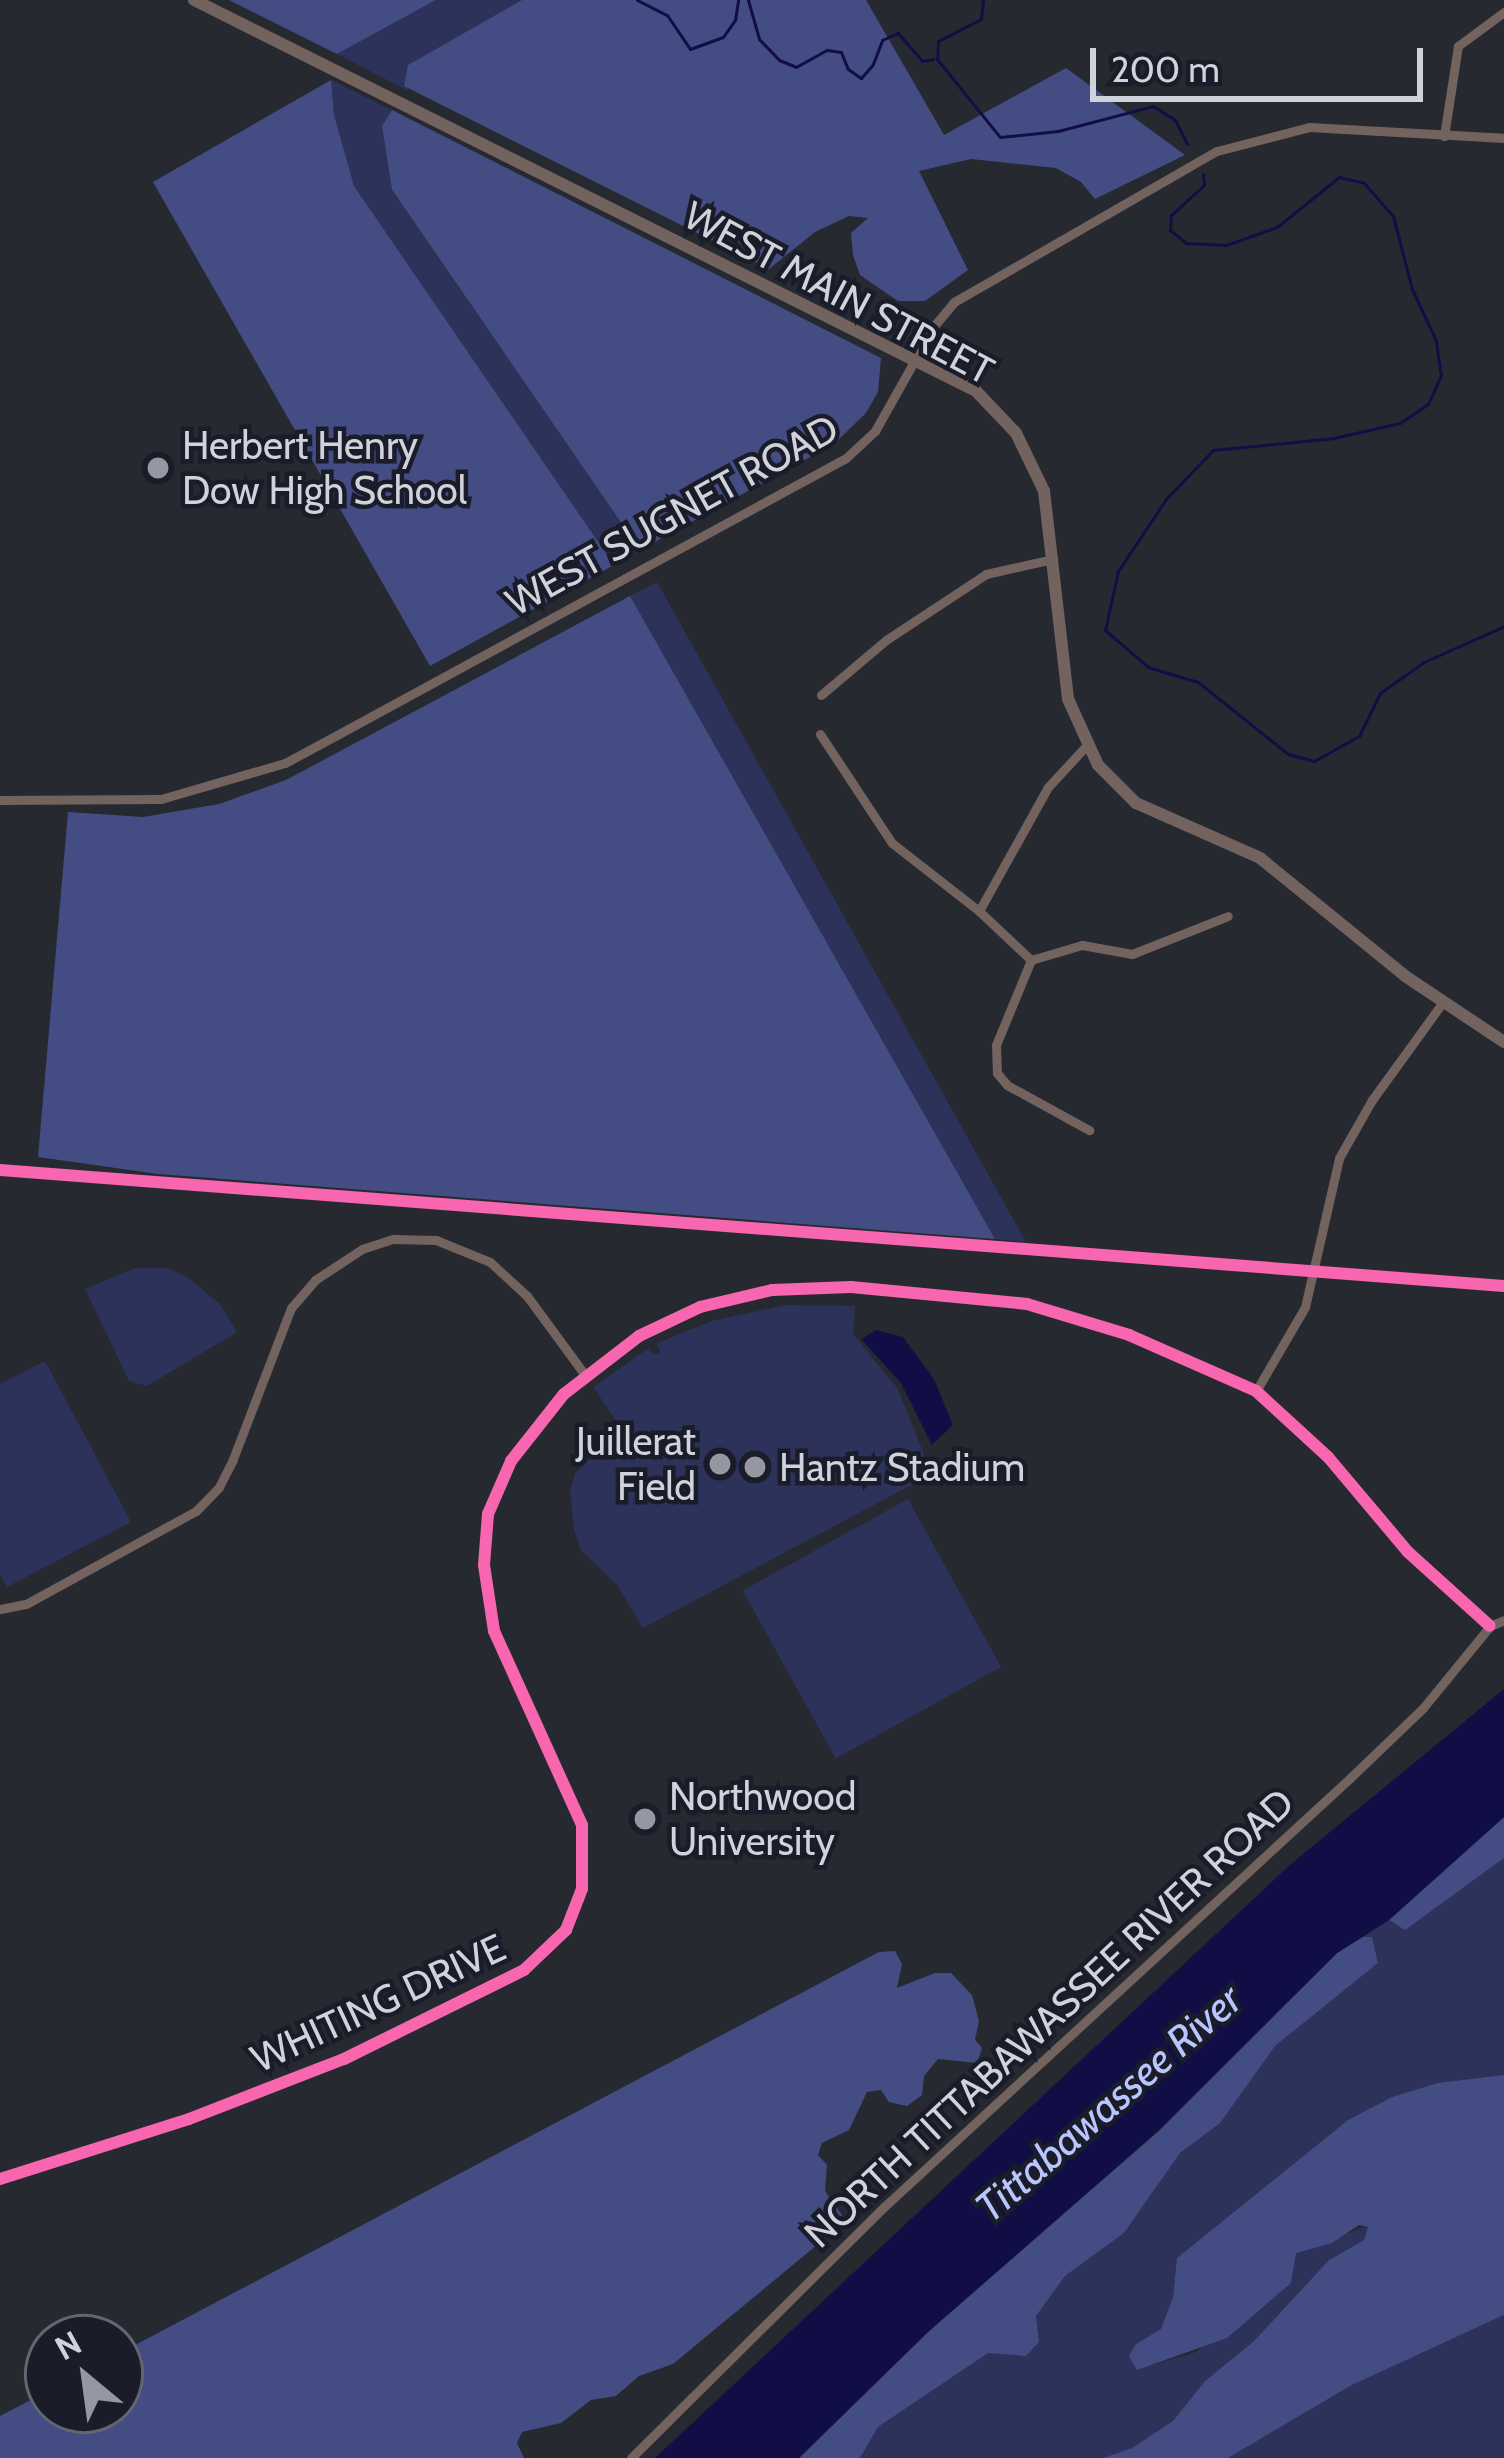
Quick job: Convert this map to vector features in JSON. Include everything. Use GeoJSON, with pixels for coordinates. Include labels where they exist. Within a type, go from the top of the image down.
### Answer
{"type":"FeatureCollection","features":[{"type":"Feature","properties":{"kind":"street","name":"WEST MAIN STREET"},"geometry":{"type":"LineString","coordinates":[[194,0],[976,391],[1016,434],[1044,491],[1068,700],[1086,746],[1113,783],[1136,803],[1260,858],[1443,1003],[1504,1042]]}},
{"type":"Feature","properties":{"kind":"street"},"geometry":{"type":"LineString","coordinates":[[1444,136],[1458,46],[1504,12]]}},
{"type":"Feature","properties":{"kind":"street","name":"WEST SUGNET ROAD"},"geometry":{"type":"LineString","coordinates":[[0,800],[161,800],[285,763],[846,458],[875,431],[954,302],[1216,151],[1309,127],[1504,138]]}},
{"type":"Feature","properties":{"kind":"street"},"geometry":{"type":"LineString","coordinates":[[821,695],[886,640],[986,574],[1053,559]]}},
{"type":"Feature","properties":{"kind":"street"},"geometry":{"type":"LineString","coordinates":[[820,734],[892,843],[979,911],[1031,960]]}},
{"type":"Feature","properties":{"kind":"street"},"geometry":{"type":"LineString","coordinates":[[979,911],[1048,787],[1086,746]]}},
{"type":"Feature","properties":{"kind":"street"},"geometry":{"type":"LineString","coordinates":[[1089,1130],[1007,1085],[998,1073],[996,1045],[1031,960],[1060,947],[1082,945],[1132,954],[1228,916]]}},
{"type":"Feature","properties":{"kind":"street"},"geometry":{"type":"LineString","coordinates":[[1256,1391],[1305,1307],[1339,1158],[1372,1100],[1443,1003]]}},
{"type":"Feature","properties":{"kind":"street"},"geometry":{"type":"LineString","coordinates":[[0,1609],[26,1604],[196,1511],[219,1487],[233,1459],[291,1308],[315,1280],[362,1249],[394,1239],[436,1240],[490,1262],[527,1296],[585,1375]]}},
{"type":"Feature","properties":{"kind":"street","name":"WHITING DRIVE"},"geometry":{"type":"LineString","coordinates":[[0,2179],[189,2119],[344,2059],[524,1970],[566,1930],[582,1889],[582,1825],[494,1630],[484,1553],[488,1514],[511,1461],[545,1414],[585,1375],[639,1336],[700,1307],[772,1290],[830,1287],[992,1299],[1062,1311],[1256,1391],[1328,1457],[1408,1552],[1490,1626]]}},
{"type":"Feature","properties":{"kind":"street","name":"NORTH TITTABAWASSEE RIVER ROAD"},"geometry":{"type":"LineString","coordinates":[[631,2458],[885,2206],[1379,1751],[1423,1708],[1490,1626],[1504,1620]]}},
{"type":"Feature","properties":{"kind":"shaded area"},"geometry":{"type":"Polygon","coordinates":[[[229,0],[436,0],[337,54],[229,0]]]}},
{"type":"Feature","properties":{"kind":"shaded area"},"geometry":{"type":"Polygon","coordinates":[[[436,0],[522,0],[408,65],[408,91],[337,54],[436,0]]]}},
{"type":"Feature","properties":{"kind":"shaded area"},"geometry":{"type":"Polygon","coordinates":[[[522,0],[866,0],[944,135],[1066,68],[1185,155],[1095,199],[1081,182],[1056,168],[971,159],[919,171],[968,270],[925,301],[898,301],[860,275],[851,233],[868,218],[849,216],[815,232],[769,269],[404,86],[408,65],[522,0]]]}},
{"type":"Feature","properties":{"kind":"shaded area"},"geometry":{"type":"Polygon","coordinates":[[[331,80],[392,110],[382,126],[392,191],[640,550],[614,565],[354,186],[334,115],[331,80]]]}},
{"type":"Feature","properties":{"kind":"shaded area"},"geometry":{"type":"Polygon","coordinates":[[[331,80],[334,115],[354,186],[614,565],[430,666],[153,182],[331,80]]]}},
{"type":"Feature","properties":{"kind":"shaded area"},"geometry":{"type":"Polygon","coordinates":[[[392,110],[881,358],[878,392],[866,413],[834,444],[640,550],[392,190],[382,126],[392,110]]]}},
{"type":"Feature","properties":{"kind":"shaded area"},"geometry":{"type":"Polygon","coordinates":[[[657,582],[1026,1242],[995,1239],[630,596],[657,582]]]}},
{"type":"Feature","properties":{"kind":"shaded area"},"geometry":{"type":"Polygon","coordinates":[[[630,596],[995,1239],[158,1174],[38,1157],[68,812],[143,817],[219,804],[286,780],[630,596]]]}},
{"type":"Feature","properties":{"kind":"shaded area"},"geometry":{"type":"Polygon","coordinates":[[[135,1268],[167,1268],[187,1277],[219,1303],[237,1332],[147,1386],[129,1381],[85,1289],[135,1268]]]}},
{"type":"Feature","properties":{"kind":"shaded area","name":"Hantz Stadium"},"geometry":{"type":"Polygon","coordinates":[[[786,1305],[855,1306],[853,1334],[898,1389],[932,1474],[643,1628],[617,1585],[581,1550],[574,1530],[570,1491],[575,1474],[621,1428],[593,1387],[649,1348],[654,1355],[660,1352],[657,1343],[712,1321],[786,1305]]]}},
{"type":"Feature","properties":{"kind":"shaded area"},"geometry":{"type":"Polygon","coordinates":[[[45,1361],[131,1522],[7,1587],[0,1575],[0,1384],[45,1361]]]}},
{"type":"Feature","properties":{"kind":"shaded area"},"geometry":{"type":"Polygon","coordinates":[[[908,1499],[1001,1667],[836,1759],[743,1591],[908,1499]]]}},
{"type":"Feature","properties":{"kind":"shaded area"},"geometry":{"type":"Polygon","coordinates":[[[1504,1817],[1504,1858],[1405,1930],[1389,1920],[1504,1817]]]}},
{"type":"Feature","properties":{"kind":"shaded area"},"geometry":{"type":"Polygon","coordinates":[[[1504,1858],[1504,2075],[1437,2084],[1392,2097],[1348,2120],[1177,2258],[1173,2297],[1161,2329],[1136,2344],[1138,2369],[1196,2352],[1292,2264],[1296,2252],[1368,2226],[1364,2240],[1329,2260],[1254,2341],[1205,2381],[1173,2421],[1132,2448],[1103,2458],[860,2458],[878,2427],[988,2353],[1039,2342],[1036,2316],[1065,2276],[1124,2233],[1180,2153],[1220,2122],[1275,2046],[1378,1963],[1372,1937],[1363,1937],[1389,1920],[1405,1929],[1504,1858]]]}},
{"type":"Feature","properties":{"kind":"shaded area"},"geometry":{"type":"Polygon","coordinates":[[[1363,1937],[1372,1937],[1378,1963],[1275,2046],[1220,2123],[1180,2153],[1124,2233],[1065,2276],[1036,2316],[1039,2342],[1026,2356],[988,2353],[878,2427],[860,2458],[799,2458],[928,2332],[1160,2130],[1337,1953],[1363,1937]]]}},
{"type":"Feature","properties":{"kind":"shaded area"},"geometry":{"type":"Polygon","coordinates":[[[895,1951],[902,1964],[897,1988],[935,1973],[951,1973],[972,1995],[979,2021],[975,2040],[982,2048],[977,2063],[938,2059],[924,2076],[922,2095],[907,2106],[889,2102],[881,2090],[867,2092],[849,2130],[822,2143],[818,2155],[827,2165],[825,2191],[842,2215],[829,2235],[673,2364],[639,2376],[616,2396],[591,2400],[561,2423],[522,2432],[517,2443],[524,2458],[0,2458],[0,2416],[24,2404],[24,2434],[144,2434],[144,2340],[879,1952],[895,1951]]]}},
{"type":"Feature","properties":{"kind":"shaded area"},"geometry":{"type":"Polygon","coordinates":[[[1504,2075],[1504,2315],[1350,2386],[1228,2458],[1103,2458],[1132,2448],[1173,2421],[1205,2381],[1254,2341],[1329,2260],[1364,2240],[1368,2227],[1359,2225],[1332,2243],[1296,2253],[1291,2283],[1227,2338],[1137,2370],[1129,2356],[1136,2344],[1161,2329],[1173,2297],[1177,2258],[1348,2120],[1392,2097],[1438,2083],[1504,2075]]]}},
{"type":"Feature","properties":{"kind":"shaded area"},"geometry":{"type":"Polygon","coordinates":[[[1504,2315],[1504,2458],[1228,2458],[1350,2386],[1504,2315]]]}},
{"type":"Feature","properties":{"kind":"water"},"geometry":{"type":"Polygon","coordinates":[[[876,1330],[903,1337],[934,1379],[953,1425],[932,1445],[901,1383],[861,1339],[876,1330]]]}},
{"type":"Feature","properties":{"kind":"water","name":"Tittabawassee River"},"geometry":{"type":"Polygon","coordinates":[[[1504,1689],[1504,1817],[1389,1920],[1337,1953],[1159,2130],[928,2332],[799,2458],[655,2458],[1291,1864],[1504,1689]]]}},
{"type":"Feature","properties":{"kind":"waterway"},"geometry":{"type":"LineString","coordinates":[[637,0],[667,15],[690,49],[723,37],[735,20],[738,0]]}},
{"type":"Feature","properties":{"kind":"waterway"},"geometry":{"type":"LineString","coordinates":[[748,0],[759,39],[779,60],[796,67],[827,50],[841,52],[848,69],[861,78],[873,64],[882,40],[898,33],[922,61],[933,59]]}},
{"type":"Feature","properties":{"kind":"waterway"},"geometry":{"type":"LineString","coordinates":[[983,0],[981,19],[938,41],[937,59],[1000,137],[1058,131],[1153,106],[1175,120],[1187,144]]}},
{"type":"Feature","properties":{"kind":"waterway"},"geometry":{"type":"LineString","coordinates":[[1203,174],[1204,185],[1171,215],[1170,230],[1186,243],[1226,245],[1277,227],[1339,177],[1364,183],[1393,216],[1412,289],[1436,341],[1441,375],[1428,404],[1400,423],[1334,438],[1213,450],[1166,499],[1118,571],[1105,630],[1148,667],[1198,682],[1288,754],[1314,761],[1359,736],[1380,693],[1424,662],[1504,626]]}},
{"type":"Feature","properties":{"kind":"cycle path"},"geometry":{"type":"LineString","coordinates":[[0,1170],[1504,1286]]}},
{"type":"Feature","properties":{"kind":"cycle path"},"geometry":{"type":"LineString","coordinates":[[0,2179],[189,2119],[344,2059],[524,1970],[566,1930],[582,1889],[582,1825],[494,1631],[484,1565],[488,1514],[511,1461],[564,1394],[639,1336],[700,1307],[772,1290],[851,1287],[1027,1304],[1129,1335],[1256,1391],[1328,1457],[1408,1552],[1490,1626]]}},
{"type":"Feature","properties":{"kind":"place","name":"Herbert Henry Dow High School"},"geometry":{"type":"Point","coordinates":[158,468]}},
{"type":"Feature","properties":{"kind":"place","name":"Juillerat Field"},"geometry":{"type":"Point","coordinates":[720,1464]}},
{"type":"Feature","properties":{"kind":"place","name":"Hantz Stadium"},"geometry":{"type":"Point","coordinates":[755,1467]}},
{"type":"Feature","properties":{"kind":"place","name":"Northwood University"},"geometry":{"type":"Point","coordinates":[645,1819]}}]}
